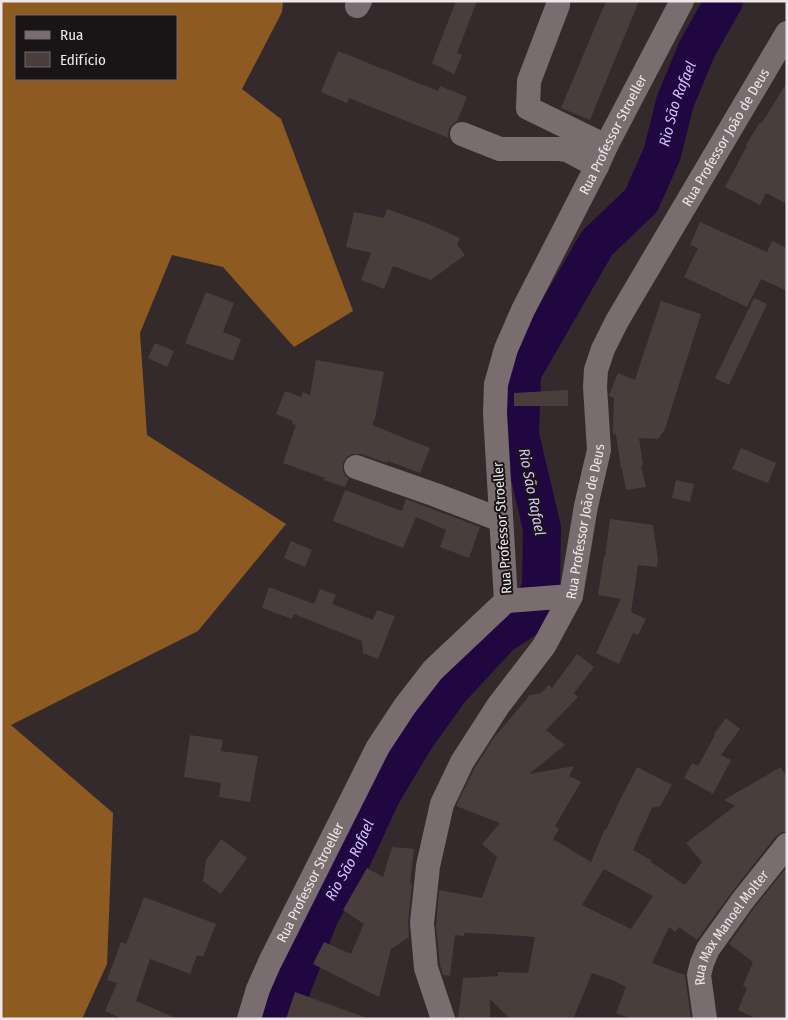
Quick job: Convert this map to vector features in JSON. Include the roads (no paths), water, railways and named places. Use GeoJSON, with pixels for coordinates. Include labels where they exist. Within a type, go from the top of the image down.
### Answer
{"type":"FeatureCollection","features":[{"type":"Feature","properties":{"kind":"street"},"geometry":{"type":"LineString","coordinates":[[558,1],[558,6],[529,81],[528,108],[602,156]]}},
{"type":"Feature","properties":{"kind":"street","name":"Rua Professor Stroeller"},"geometry":{"type":"LineString","coordinates":[[248,1019],[270,962],[378,747],[405,706],[433,670],[506,601],[494,413],[496,384],[506,349],[523,310],[682,1]]}},
{"type":"Feature","properties":{"kind":"street","name":"Rua Professor João de Deus"},"geometry":{"type":"LineString","coordinates":[[443,1019],[426,968],[422,923],[428,866],[442,804],[462,762],[498,706],[544,646],[571,596],[586,506],[599,450],[595,387],[596,370],[603,349],[617,320],[787,33]]}},
{"type":"Feature","properties":{"kind":"street"},"geometry":{"type":"LineString","coordinates":[[462,134],[500,149],[560,149],[602,156]]}},
{"type":"Feature","properties":{"kind":"street"},"geometry":{"type":"LineString","coordinates":[[356,467],[501,520]]}},
{"type":"Feature","properties":{"kind":"street"},"geometry":{"type":"LineString","coordinates":[[506,601],[571,596]]}},
{"type":"Feature","properties":{"kind":"street","name":"Rua Max Manoel Molter"},"geometry":{"type":"LineString","coordinates":[[705,1019],[699,975],[708,949],[743,900],[787,845]]}},
{"type":"Feature","properties":{"kind":"waterway","name":"Rio São Rafael"},"geometry":{"type":"LineString","coordinates":[[280,1019],[320,915],[351,861],[382,794],[415,739],[450,690],[501,635],[530,616],[541,586],[542,528],[520,435],[522,373],[597,243],[641,201],[662,154],[675,102],[697,49],[724,1]]}}]}
